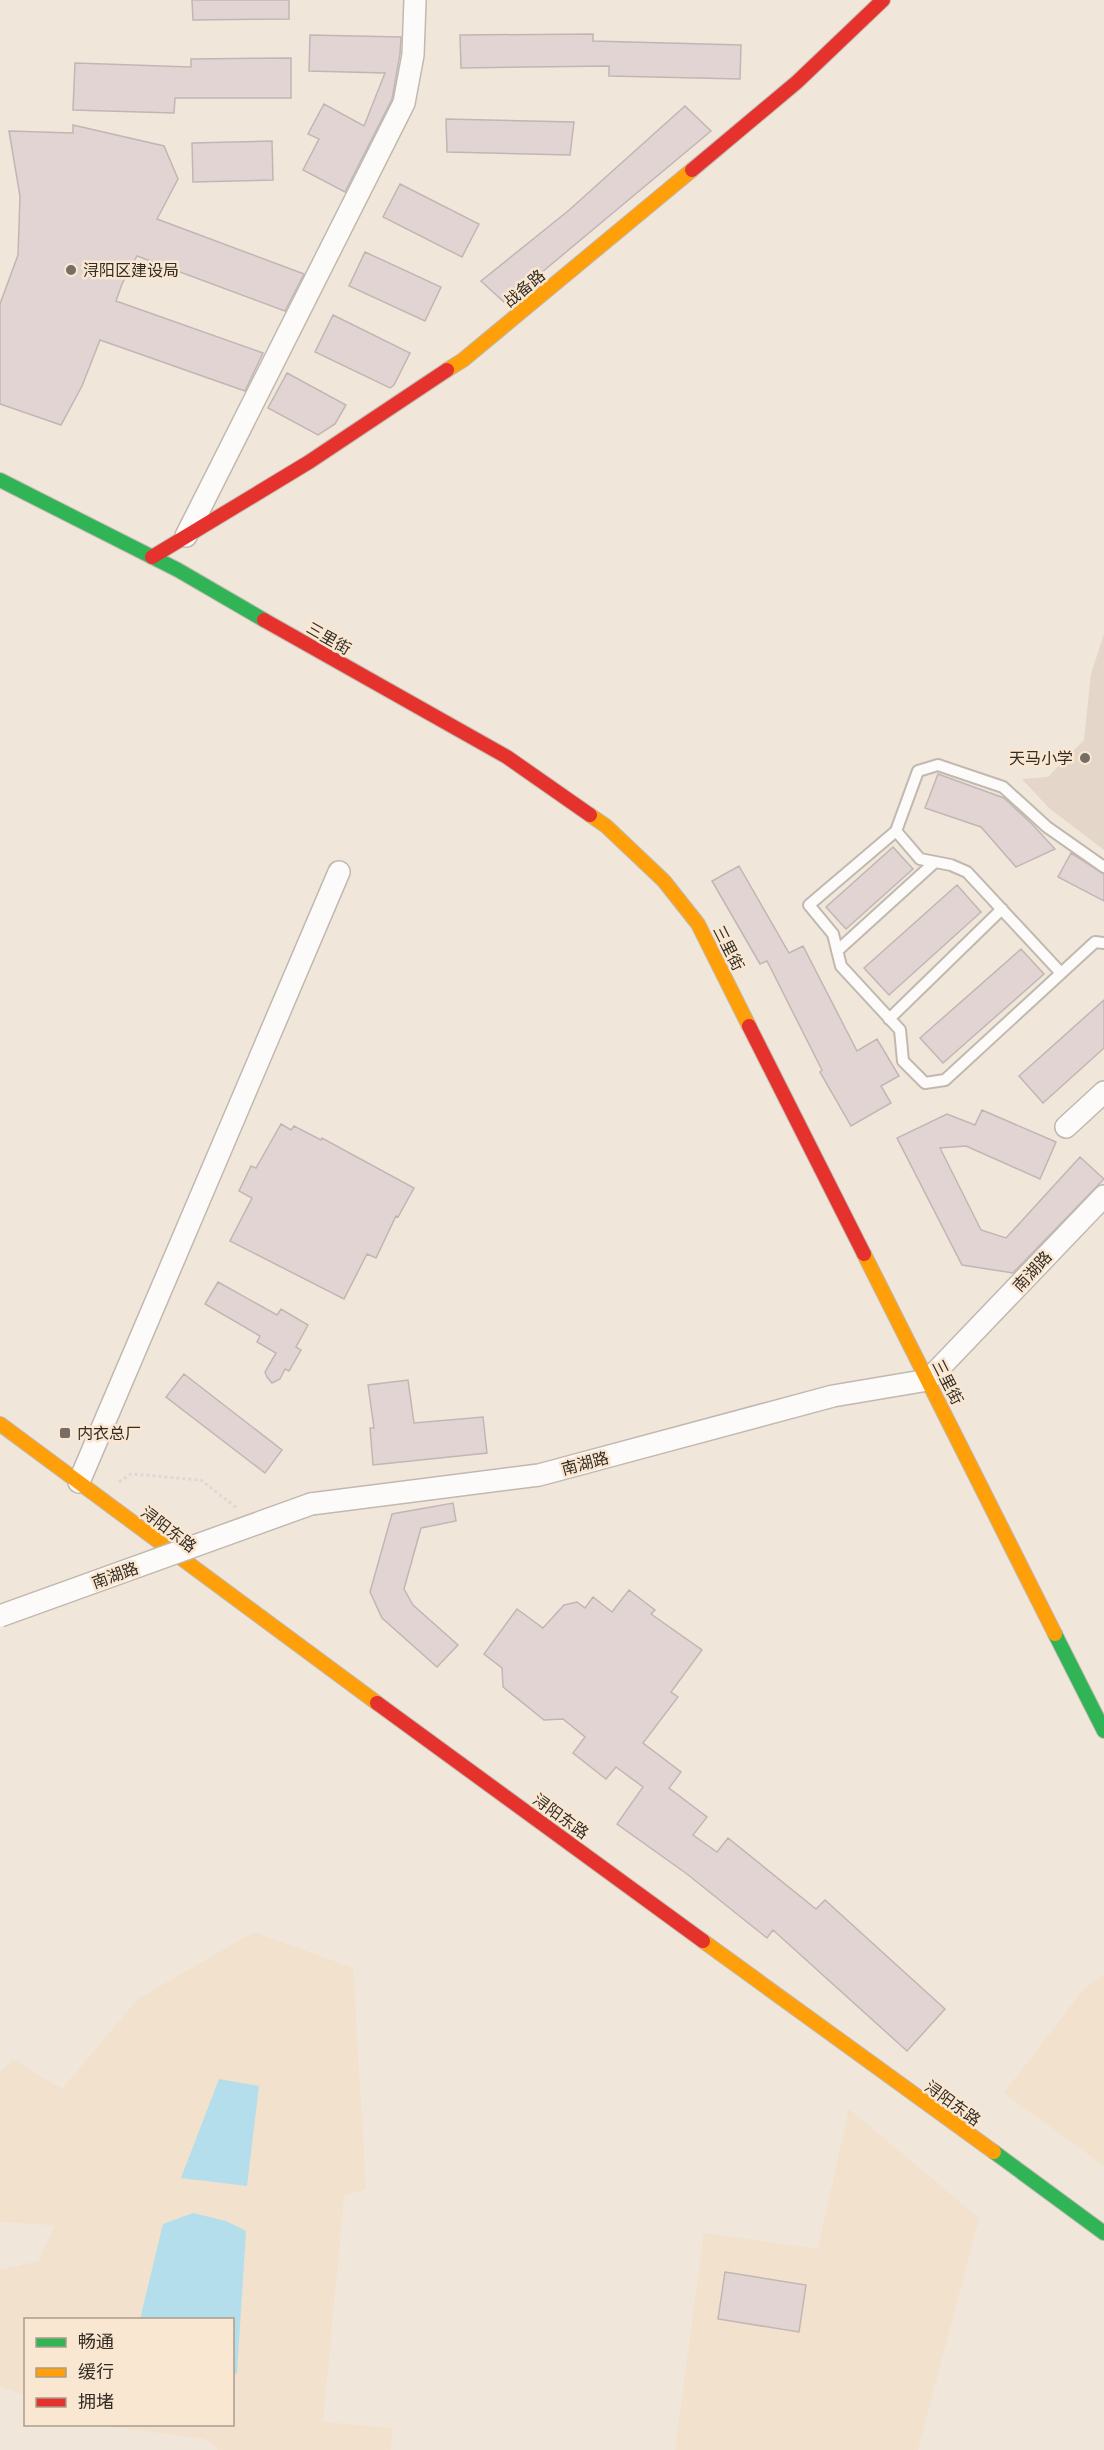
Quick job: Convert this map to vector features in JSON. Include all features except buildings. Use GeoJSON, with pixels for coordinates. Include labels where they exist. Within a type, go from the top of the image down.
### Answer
{"type":"FeatureCollection","features":[{"type":"Feature","properties":{"kind":"street"},"geometry":{"type":"LineString","coordinates":[[186,536],[404,103],[413,55],[415,0]]}},
{"type":"Feature","properties":{"kind":"street","name":"战备路"},"geometry":{"type":"LineString","coordinates":[[152,557],[309,462],[463,360],[796,82],[884,0]]}},
{"type":"Feature","properties":{"kind":"street","name":"三里街"},"geometry":{"type":"LineString","coordinates":[[0,480],[152,557],[507,757],[606,826],[664,881],[698,924],[1104,1731]]}},
{"type":"Feature","properties":{"kind":"street"},"geometry":{"type":"LineString","coordinates":[[79,1482],[339,872]]}},
{"type":"Feature","properties":{"kind":"street"},"geometry":{"type":"LineString","coordinates":[[1066,1127],[1104,1092]]}},
{"type":"Feature","properties":{"kind":"street","name":"南湖路"},"geometry":{"type":"LineString","coordinates":[[0,1616],[311,1504],[540,1475],[833,1396],[928,1380],[1104,1196]]}},
{"type":"Feature","properties":{"kind":"street","name":"浔阳东路"},"geometry":{"type":"LineString","coordinates":[[0,1424],[1104,2234]]}},
{"type":"Feature","properties":{"kind":"lane"},"geometry":{"type":"LineString","coordinates":[[1104,867],[1047,828],[1003,787],[938,765],[918,771],[896,831],[809,905],[833,934],[841,966],[900,1030],[903,1061],[925,1083],[945,1080],[1095,942],[1104,943]]}},
{"type":"Feature","properties":{"kind":"lane"},"geometry":{"type":"LineString","coordinates":[[896,831],[920,859],[951,865],[967,872],[1060,973]]}},
{"type":"Feature","properties":{"kind":"lane"},"geometry":{"type":"LineString","coordinates":[[837,951],[935,862]]}},
{"type":"Feature","properties":{"kind":"lane"},"geometry":{"type":"LineString","coordinates":[[890,1019],[1002,909]]}},
{"type":"Feature","properties":{"kind":"path"},"geometry":{"type":"LineString","coordinates":[[98,1496],[131,1474],[201,1480],[257,1523]]}},
{"type":"Feature","properties":{"kind":"shaded area","name":"天马小学"},"geometry":{"type":"Polygon","coordinates":[[[1104,634],[1104,850],[1049,808],[1022,779],[1048,777],[1084,740],[1091,674],[1104,634]]]}},
{"type":"Feature","properties":{"kind":"shaded area"},"geometry":{"type":"Polygon","coordinates":[[[254,1932],[353,1968],[366,2189],[344,2196],[323,2422],[392,2428],[391,2450],[218,2450],[206,2439],[108,2426],[234,2426],[234,2318],[24,2318],[24,2395],[0,2386],[0,2270],[39,2261],[55,2225],[0,2222],[0,2073],[13,2059],[62,2089],[138,1999],[254,1932]]]}},
{"type":"Feature","properties":{"kind":"shaded area"},"geometry":{"type":"Polygon","coordinates":[[[1104,1974],[1104,2166],[1004,2093],[1083,1990],[1104,1974]]]}},
{"type":"Feature","properties":{"kind":"shaded area"},"geometry":{"type":"Polygon","coordinates":[[[849,2109],[979,2218],[918,2450],[675,2450],[704,2233],[818,2249],[849,2109]]]}},
{"type":"Feature","properties":{"kind":"water"},"geometry":{"type":"Polygon","coordinates":[[[219,2079],[259,2086],[247,2186],[181,2178],[219,2079]]]}},
{"type":"Feature","properties":{"kind":"water"},"geometry":{"type":"Polygon","coordinates":[[[193,2213],[226,2221],[246,2231],[237,2374],[234,2373],[234,2318],[140,2318],[163,2224],[193,2213]]]}},
{"type":"Feature","properties":{"kind":"traffic: fast"},"geometry":{"type":"LineString","coordinates":[[0,480],[178,570],[264,620]]}},
{"type":"Feature","properties":{"kind":"traffic: fast"},"geometry":{"type":"LineString","coordinates":[[1055,1634],[1104,1731]]}},
{"type":"Feature","properties":{"kind":"traffic: fast"},"geometry":{"type":"LineString","coordinates":[[994,2152],[1104,2233]]}},
{"type":"Feature","properties":{"kind":"traffic: slow"},"geometry":{"type":"LineString","coordinates":[[447,370],[463,360],[692,170]]}},
{"type":"Feature","properties":{"kind":"traffic: slow"},"geometry":{"type":"LineString","coordinates":[[590,815],[606,826],[664,881],[698,924],[749,1026]]}},
{"type":"Feature","properties":{"kind":"traffic: slow"},"geometry":{"type":"LineString","coordinates":[[864,1254],[1055,1634]]}},
{"type":"Feature","properties":{"kind":"traffic: slow"},"geometry":{"type":"LineString","coordinates":[[0,1424],[377,1703]]}},
{"type":"Feature","properties":{"kind":"traffic: slow"},"geometry":{"type":"LineString","coordinates":[[703,1941],[994,2152]]}},
{"type":"Feature","properties":{"kind":"traffic: jam"},"geometry":{"type":"LineString","coordinates":[[692,170],[797,82],[883,0]]}},
{"type":"Feature","properties":{"kind":"traffic: jam"},"geometry":{"type":"LineString","coordinates":[[152,557],[309,462],[447,370]]}},
{"type":"Feature","properties":{"kind":"traffic: jam"},"geometry":{"type":"LineString","coordinates":[[264,620],[507,757],[590,815]]}},
{"type":"Feature","properties":{"kind":"traffic: jam"},"geometry":{"type":"LineString","coordinates":[[749,1026],[864,1254]]}},
{"type":"Feature","properties":{"kind":"traffic: jam"},"geometry":{"type":"LineString","coordinates":[[377,1703],[703,1941]]}},
{"type":"Feature","properties":{"kind":"place","name":"浔阳区建设局"},"geometry":{"type":"Point","coordinates":[71,270]}},
{"type":"Feature","properties":{"kind":"place","name":"天马小学"},"geometry":{"type":"Point","coordinates":[1085,758]}},
{"type":"Feature","properties":{"kind":"place","name":"内衣总厂"},"geometry":{"type":"Point","coordinates":[65,1433]}}]}
